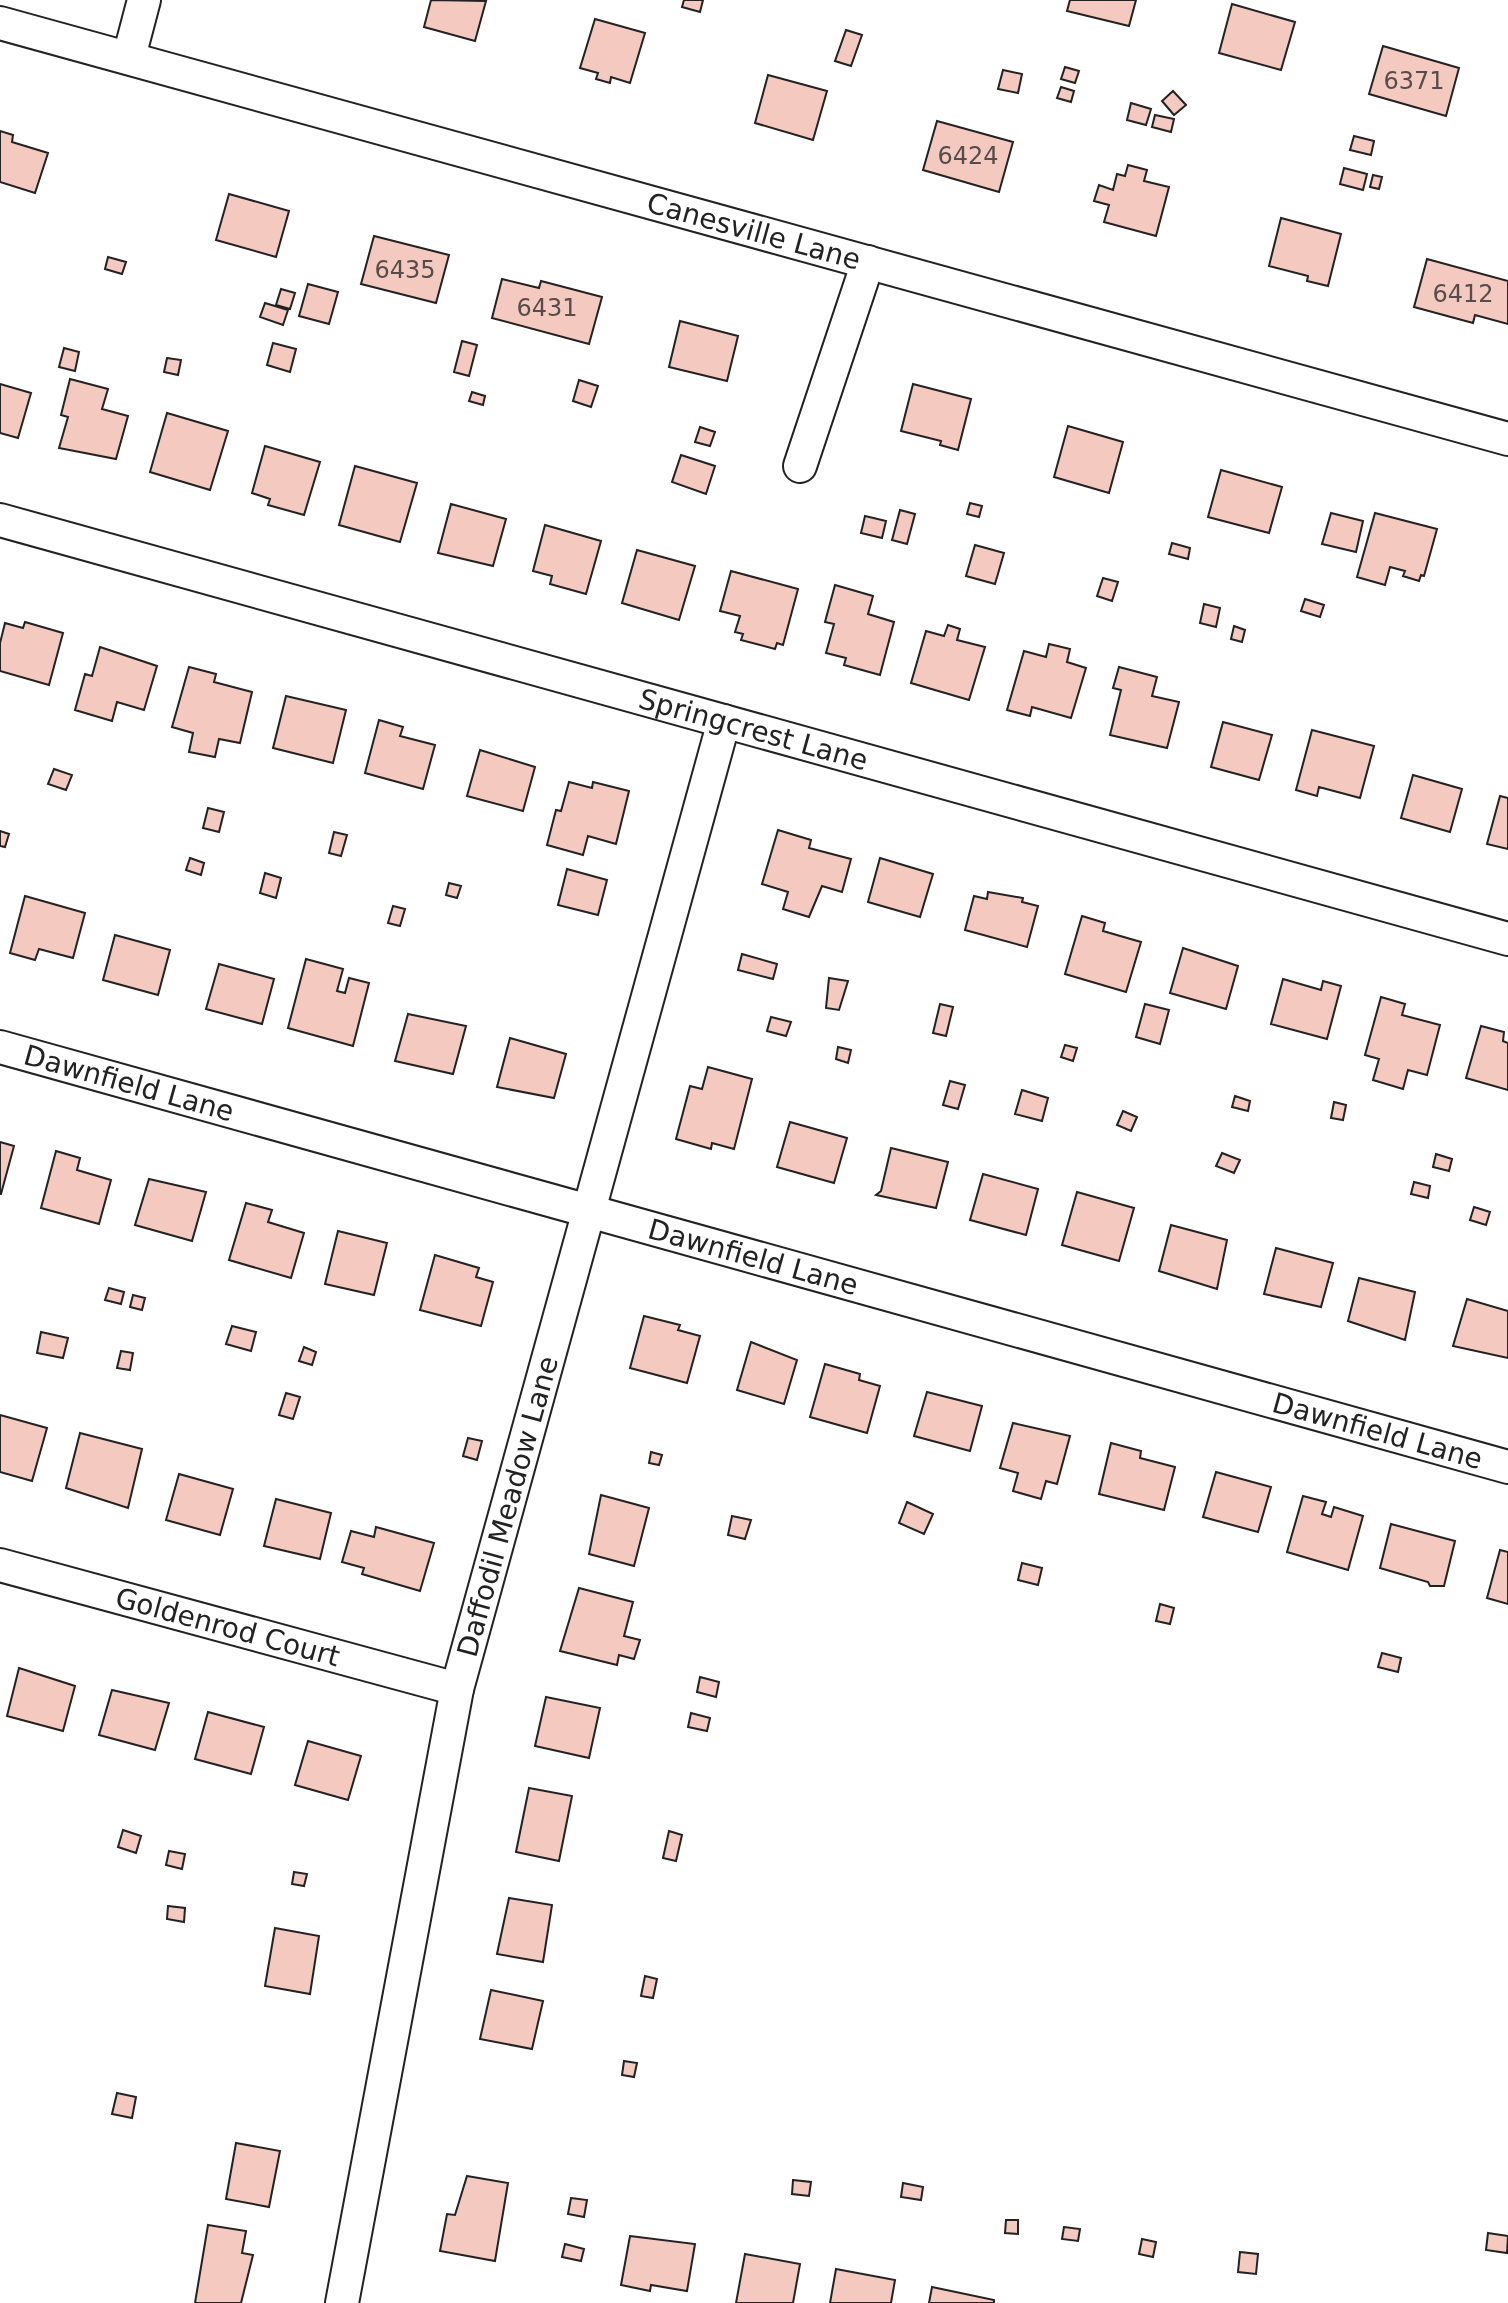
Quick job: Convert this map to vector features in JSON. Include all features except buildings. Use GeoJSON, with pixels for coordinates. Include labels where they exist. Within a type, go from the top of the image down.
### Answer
{"type":"FeatureCollection","features":[{"type":"Feature","properties":{"kind":"street"},"geometry":{"type":"LineString","coordinates":[[129,57],[144,0]]}},
{"type":"Feature","properties":{"kind":"street","name":"Canesville Lane"},"geometry":{"type":"LineString","coordinates":[[0,23],[1508,439]]}},
{"type":"Feature","properties":{"kind":"street"},"geometry":{"type":"LineString","coordinates":[[800,466],[868,262]]}},
{"type":"Feature","properties":{"kind":"street","name":"Springcrest Lane"},"geometry":{"type":"LineString","coordinates":[[0,520],[1508,939]]}},
{"type":"Feature","properties":{"kind":"street","name":"Daffodil Meadow Lane"},"geometry":{"type":"LineString","coordinates":[[342,2303],[457,1689],[724,721]]}},
{"type":"Feature","properties":{"kind":"street","name":"Dawnfield Lane"},"geometry":{"type":"LineString","coordinates":[[0,1047],[1508,1467]]}},
{"type":"Feature","properties":{"kind":"street","name":"Goldenrod Court"},"geometry":{"type":"LineString","coordinates":[[0,1565],[457,1689]]}}]}
